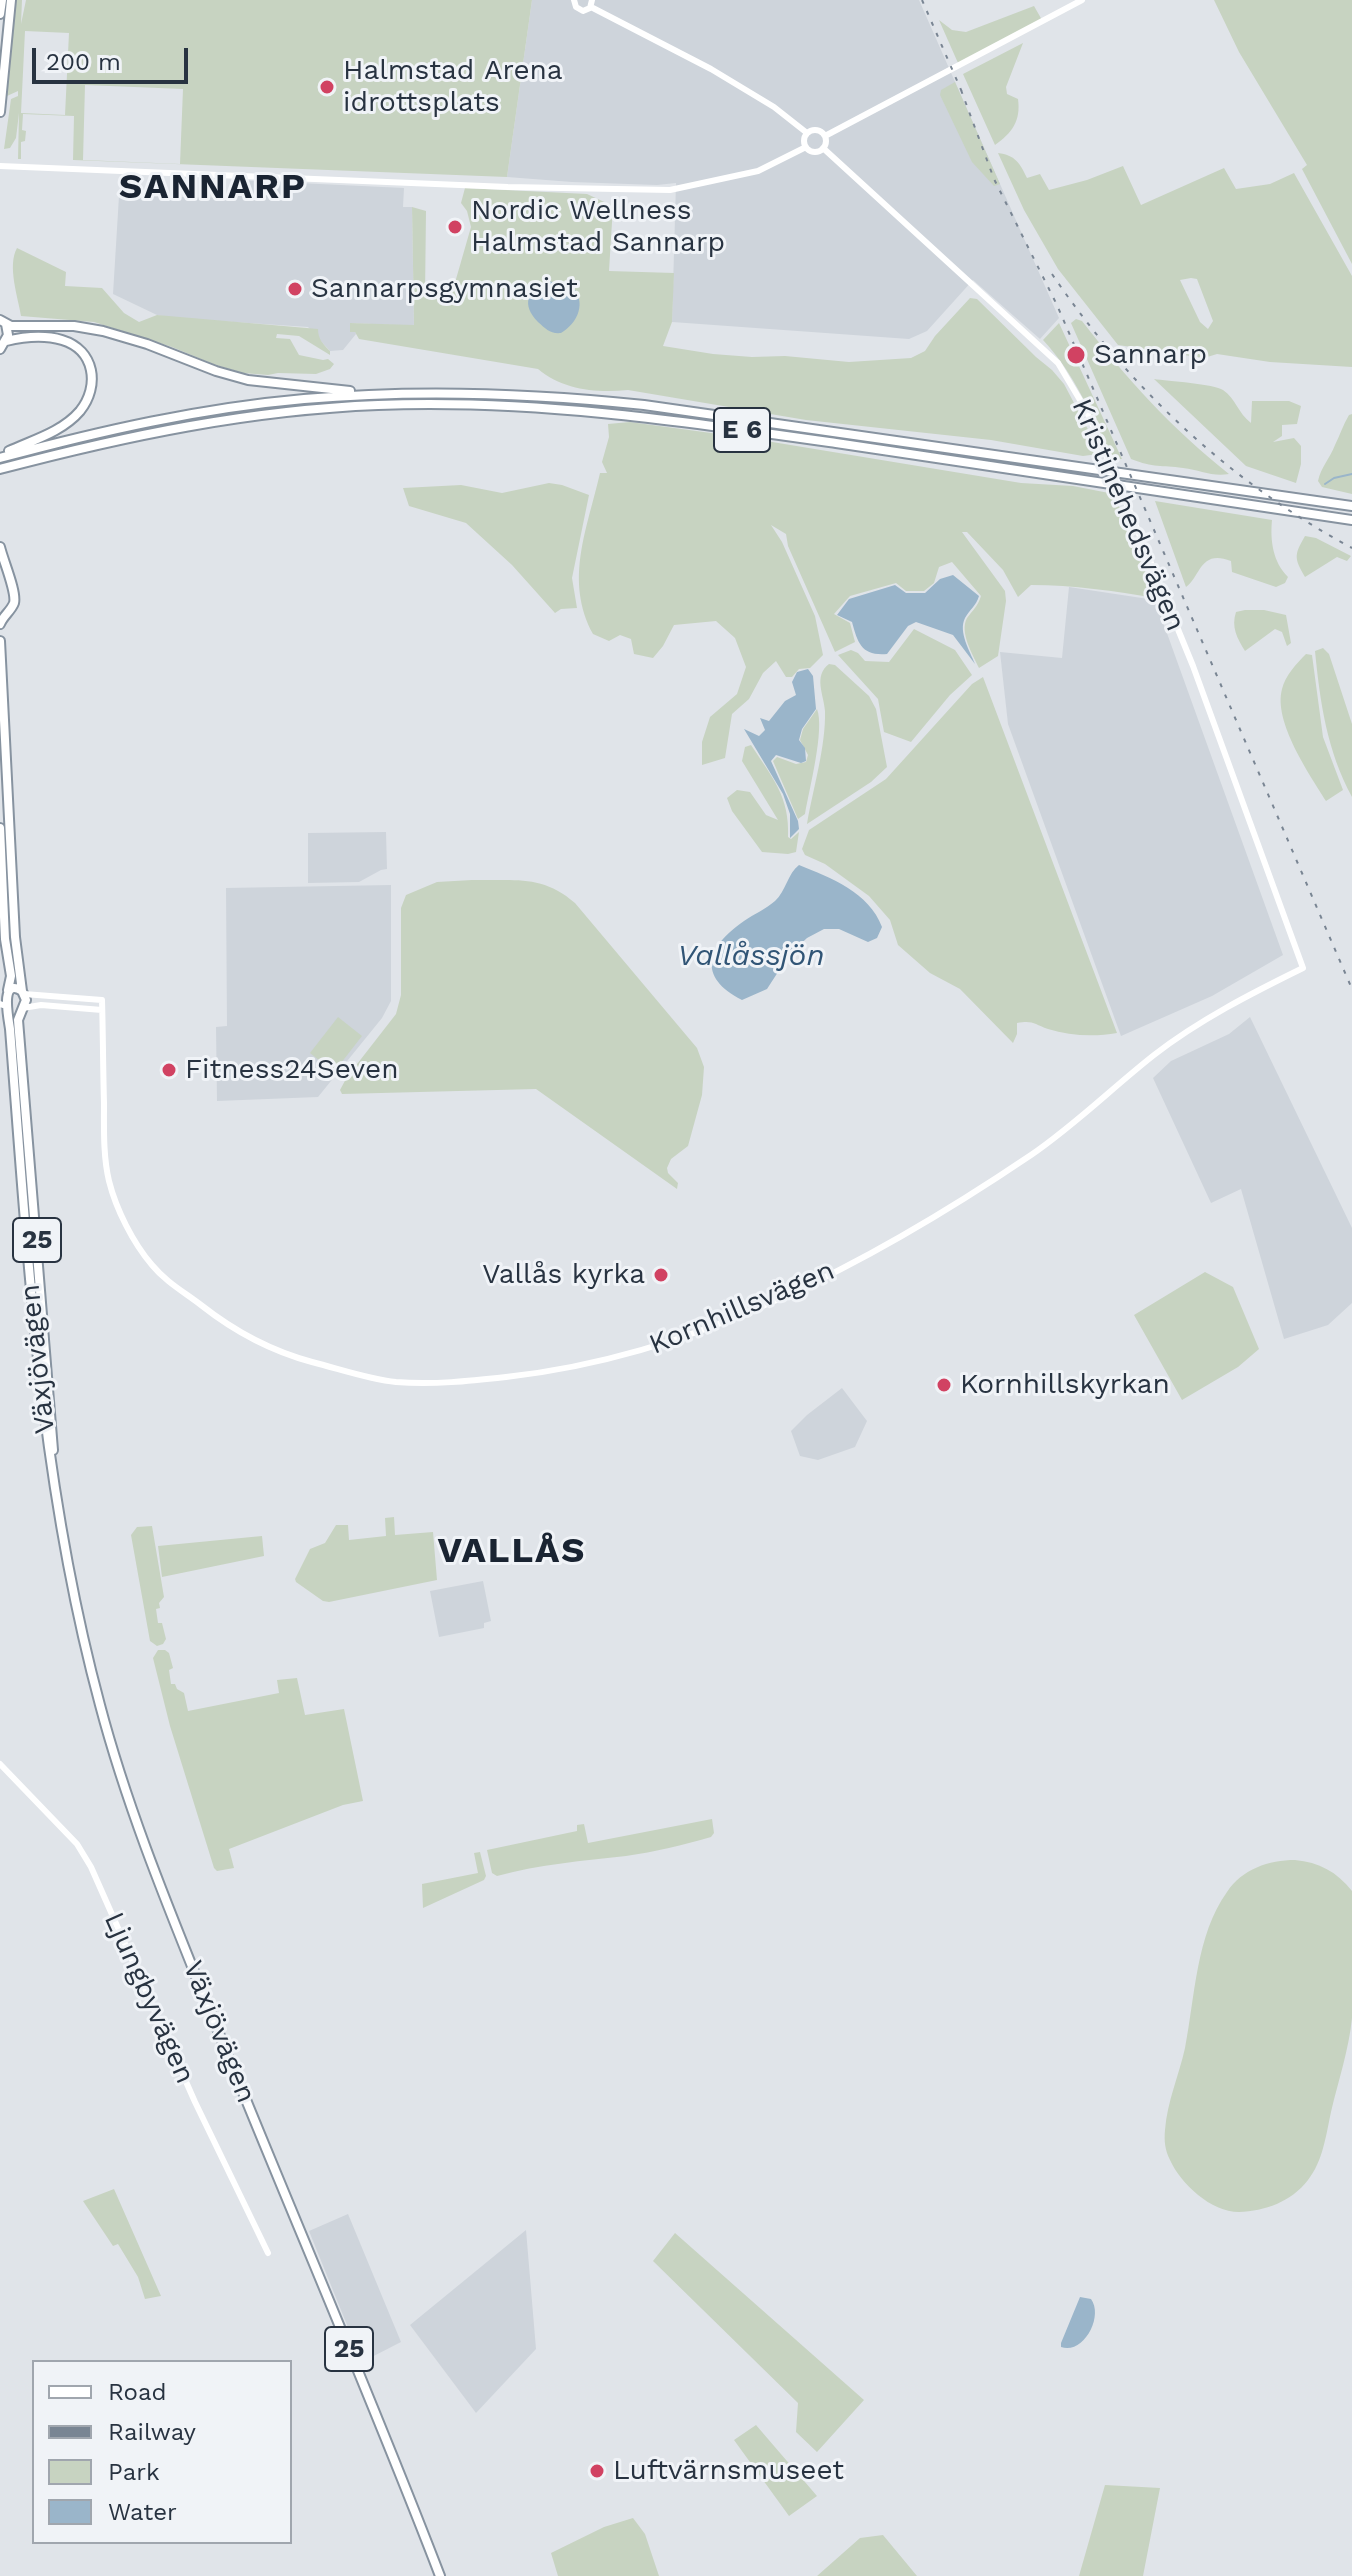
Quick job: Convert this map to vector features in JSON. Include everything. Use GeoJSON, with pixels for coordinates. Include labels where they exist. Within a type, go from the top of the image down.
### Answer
{"type":"FeatureCollection","features":[{"type":"Feature","properties":{"kind":"highway"},"geometry":{"type":"LineString","coordinates":[[0,14],[2,0]]}},
{"type":"Feature","properties":{"kind":"highway"},"geometry":{"type":"LineString","coordinates":[[0,112],[11,0]]}},
{"type":"Feature","properties":{"kind":"highway"},"geometry":{"type":"LineString","coordinates":[[2,320],[8,333],[2,345]]}},
{"type":"Feature","properties":{"kind":"highway"},"geometry":{"type":"LineString","coordinates":[[2,320],[16,327],[74,326],[103,331],[248,380],[378,394]]}},
{"type":"Feature","properties":{"kind":"highway"},"geometry":{"type":"LineString","coordinates":[[0,456],[69,421],[86,402],[93,382],[85,356],[66,341],[40,337],[2,345]]}},
{"type":"Feature","properties":{"kind":"highway","name":"E 6"},"geometry":{"type":"LineString","coordinates":[[0,456],[98,432],[196,413],[302,399],[378,394],[508,394],[644,405],[1352,506]]}},
{"type":"Feature","properties":{"kind":"highway","name":"E 6"},"geometry":{"type":"LineString","coordinates":[[0,469],[99,443],[239,417],[366,406],[491,404],[643,416],[1352,520]]}},
{"type":"Feature","properties":{"kind":"highway"},"geometry":{"type":"LineString","coordinates":[[0,547],[14,602],[1,619]]}},
{"type":"Feature","properties":{"kind":"highway"},"geometry":{"type":"LineString","coordinates":[[0,578],[11,586]]}},
{"type":"Feature","properties":{"kind":"highway","name":"Växjövägen"},"geometry":{"type":"LineString","coordinates":[[0,641],[15,937],[26,1002],[18,1020],[53,1471]]}},
{"type":"Feature","properties":{"kind":"highway","name":"Växjövägen"},"geometry":{"type":"LineString","coordinates":[[0,828],[5,939],[11,976],[2,1006],[10,1029],[24,1231],[41,1394],[70,1580],[84,1643],[107,1732],[139,1827],[199,1983],[440,2576]]}},
{"type":"Feature","properties":{"kind":"highway"},"geometry":{"type":"LineString","coordinates":[[5,991],[15,988],[23,992]]}},
{"type":"Feature","properties":{"kind":"highway"},"geometry":{"type":"LineString","coordinates":[[2,1006],[12,1013],[22,1009]]}},
{"type":"Feature","properties":{"kind":"street"},"geometry":{"type":"LineString","coordinates":[[574,0],[574,5],[580,10],[585,11],[592,3],[711,69],[774,107],[807,133]]}},
{"type":"Feature","properties":{"kind":"street"},"geometry":{"type":"LineString","coordinates":[[825,136],[1082,0]]}},
{"type":"Feature","properties":{"kind":"street"},"geometry":{"type":"LineString","coordinates":[[817,130],[825,136],[823,148],[814,152],[806,147],[804,140],[807,133],[817,130]]}},
{"type":"Feature","properties":{"kind":"street"},"geometry":{"type":"LineString","coordinates":[[0,166],[508,187],[670,190],[758,171],[806,147]]}},
{"type":"Feature","properties":{"kind":"street","name":"Kristinehedsvägen"},"geometry":{"type":"LineString","coordinates":[[823,148],[1058,363],[1086,410],[1193,666],[1303,968]]}},
{"type":"Feature","properties":{"kind":"street","name":"Kornhillsvägen"},"geometry":{"type":"LineString","coordinates":[[23,992],[102,1000],[106,1156],[110,1182],[120,1211],[150,1263],[167,1281],[223,1322],[282,1353],[369,1377],[398,1382],[451,1383],[575,1368],[648,1349],[703,1331],[785,1296],[874,1251],[966,1197],[1043,1146],[1154,1055],[1194,1027],[1303,968]]}},
{"type":"Feature","properties":{"kind":"street"},"geometry":{"type":"LineString","coordinates":[[22,1009],[37,1005],[102,1010]]}},
{"type":"Feature","properties":{"kind":"street","name":"Ljungbyvägen"},"geometry":{"type":"LineString","coordinates":[[0,1764],[71,1837],[91,1867],[195,2102],[268,2253]]}},
{"type":"Feature","properties":{"kind":"shaded area"},"geometry":{"type":"Polygon","coordinates":[[[532,0],[919,0],[1059,318],[1040,339],[973,280],[927,331],[909,339],[672,322],[676,183],[572,182],[507,177],[532,0]]]}},
{"type":"Feature","properties":{"kind":"shaded area","name":"Sannarpsgymnasiet"},"geometry":{"type":"Polygon","coordinates":[[[235,180],[404,188],[403,207],[412,207],[414,326],[351,323],[356,334],[343,350],[330,351],[308,327],[174,318],[157,315],[113,294],[119,196],[234,198],[235,180]]]}},
{"type":"Feature","properties":{"kind":"shaded area"},"geometry":{"type":"Polygon","coordinates":[[[1069,587],[1155,600],[1283,955],[1212,996],[1121,1036],[1008,724],[1000,652],[1062,658],[1069,587]]]}},
{"type":"Feature","properties":{"kind":"shaded area"},"geometry":{"type":"Polygon","coordinates":[[[386,832],[387,869],[359,882],[308,883],[308,833],[386,832]]]}},
{"type":"Feature","properties":{"kind":"shaded area"},"geometry":{"type":"Polygon","coordinates":[[[391,885],[391,1001],[382,1018],[318,1097],[217,1101],[216,1027],[227,1026],[226,888],[391,885]]]}},
{"type":"Feature","properties":{"kind":"shaded area"},"geometry":{"type":"Polygon","coordinates":[[[1250,1017],[1352,1228],[1352,1303],[1328,1325],[1284,1339],[1241,1189],[1211,1203],[1153,1078],[1171,1061],[1229,1034],[1250,1017]]]}},
{"type":"Feature","properties":{"kind":"shaded area"},"geometry":{"type":"Polygon","coordinates":[[[842,1388],[867,1421],[855,1447],[818,1460],[800,1456],[791,1431],[842,1388]]]}},
{"type":"Feature","properties":{"kind":"shaded area"},"geometry":{"type":"Polygon","coordinates":[[[483,1581],[491,1621],[484,1623],[484,1628],[439,1637],[430,1591],[483,1581]]]}},
{"type":"Feature","properties":{"kind":"shaded area"},"geometry":{"type":"Polygon","coordinates":[[[348,2214],[401,2342],[362,2362],[309,2231],[348,2214]]]}},
{"type":"Feature","properties":{"kind":"shaded area"},"geometry":{"type":"Polygon","coordinates":[[[526,2230],[536,2349],[476,2413],[410,2325],[526,2230]]]}},
{"type":"Feature","properties":{"kind":"green space","name":"Halmstad Arena idrottsplats"},"geometry":{"type":"Polygon","coordinates":[[[15,0],[22,0],[21,24],[26,0],[532,0],[507,177],[73,160],[74,116],[23,114],[25,141],[21,142],[21,159],[18,159],[19,113],[16,138],[10,148],[4,149],[11,99],[18,96],[18,91],[7,96],[5,82],[15,0]],[[25,31],[21,113],[65,115],[69,33],[25,31]],[[85,85],[83,160],[180,164],[183,89],[85,85]]]}},
{"type":"Feature","properties":{"kind":"green space"},"geometry":{"type":"Polygon","coordinates":[[[1214,0],[1352,0],[1352,264],[1302,169],[1307,165],[1239,52],[1214,0]]]}},
{"type":"Feature","properties":{"kind":"green space"},"geometry":{"type":"Polygon","coordinates":[[[1034,6],[1042,20],[958,63],[939,20],[952,30],[966,32],[1034,6]]]}},
{"type":"Feature","properties":{"kind":"green space"},"geometry":{"type":"Polygon","coordinates":[[[1023,43],[1006,87],[1007,94],[1018,99],[1017,120],[1011,131],[995,145],[963,74],[1023,43]]]}},
{"type":"Feature","properties":{"kind":"green space"},"geometry":{"type":"Polygon","coordinates":[[[955,82],[1000,184],[994,186],[972,162],[940,95],[941,90],[955,82]]]}},
{"type":"Feature","properties":{"kind":"green space"},"geometry":{"type":"Polygon","coordinates":[[[998,153],[1016,161],[1027,178],[1040,174],[1049,190],[1123,166],[1141,205],[1224,168],[1236,189],[1270,184],[1294,173],[1352,276],[1352,367],[1270,362],[1217,354],[1204,358],[1118,345],[1058,269],[1024,210],[998,153]],[[1197,279],[1180,280],[1200,322],[1208,329],[1213,321],[1197,279]]]}},
{"type":"Feature","properties":{"kind":"green space"},"geometry":{"type":"Polygon","coordinates":[[[465,188],[587,194],[613,206],[609,271],[674,273],[672,322],[663,346],[713,354],[849,362],[911,358],[925,351],[970,298],[977,299],[1064,384],[1098,454],[1083,456],[991,440],[806,420],[628,390],[580,388],[558,382],[538,369],[359,339],[355,332],[350,332],[350,323],[414,325],[412,207],[426,211],[425,296],[449,296],[452,293],[471,227],[467,211],[461,203],[465,188]]]}},
{"type":"Feature","properties":{"kind":"green space"},"geometry":{"type":"Polygon","coordinates":[[[17,248],[66,272],[65,286],[102,288],[124,313],[139,322],[157,315],[318,329],[330,355],[299,336],[277,334],[276,338],[290,339],[299,355],[328,359],[334,364],[330,369],[316,374],[243,373],[94,322],[21,316],[13,272],[17,248]]]}},
{"type":"Feature","properties":{"kind":"green space"},"geometry":{"type":"Polygon","coordinates":[[[1076,319],[1082,321],[1169,421],[1229,474],[1217,475],[1131,459],[1071,323],[1076,319]]]}},
{"type":"Feature","properties":{"kind":"green space"},"geometry":{"type":"Polygon","coordinates":[[[1059,323],[1122,459],[1113,459],[1074,382],[1043,340],[1059,323]]]}},
{"type":"Feature","properties":{"kind":"green space"},"geometry":{"type":"Polygon","coordinates":[[[1154,379],[1201,384],[1223,390],[1251,423],[1252,401],[1289,401],[1301,406],[1297,424],[1282,425],[1282,436],[1273,442],[1294,438],[1301,446],[1301,464],[1296,483],[1246,466],[1154,379]]]}},
{"type":"Feature","properties":{"kind":"green space"},"geometry":{"type":"Polygon","coordinates":[[[1352,414],[1352,494],[1322,487],[1318,481],[1352,414]]]}},
{"type":"Feature","properties":{"kind":"green space"},"geometry":{"type":"Polygon","coordinates":[[[630,422],[1021,483],[1073,486],[1114,494],[1156,598],[1094,589],[1031,585],[1018,597],[1003,570],[967,532],[962,532],[1005,591],[998,656],[979,668],[968,643],[965,624],[981,596],[952,562],[939,567],[934,583],[924,591],[906,591],[896,583],[850,596],[834,614],[850,623],[855,642],[835,652],[788,546],[786,534],[771,525],[782,542],[815,616],[823,655],[810,668],[799,669],[792,677],[786,677],[776,661],[763,673],[749,699],[732,714],[725,758],[702,765],[702,742],[710,717],[737,694],[746,667],[735,638],[716,621],[674,625],[653,658],[634,654],[631,639],[620,635],[609,641],[593,634],[584,614],[580,594],[581,555],[600,473],[607,473],[602,462],[609,437],[608,424],[630,422]]]}},
{"type":"Feature","properties":{"kind":"green space"},"geometry":{"type":"Polygon","coordinates":[[[549,483],[589,495],[572,578],[577,608],[561,609],[555,613],[512,565],[466,523],[409,506],[403,488],[461,485],[502,493],[549,483]]]}},
{"type":"Feature","properties":{"kind":"green space"},"geometry":{"type":"Polygon","coordinates":[[[1155,501],[1272,520],[1274,551],[1288,577],[1285,583],[1276,587],[1232,572],[1231,561],[1213,558],[1202,565],[1186,587],[1155,501]]]}},
{"type":"Feature","properties":{"kind":"green space"},"geometry":{"type":"Polygon","coordinates":[[[1305,536],[1316,538],[1351,556],[1347,561],[1337,557],[1305,577],[1297,556],[1305,536]]]}},
{"type":"Feature","properties":{"kind":"green space"},"geometry":{"type":"Polygon","coordinates":[[[1245,610],[1286,615],[1291,643],[1287,646],[1282,632],[1275,629],[1245,651],[1234,623],[1236,612],[1245,610]]]}},
{"type":"Feature","properties":{"kind":"green space"},"geometry":{"type":"Polygon","coordinates":[[[914,629],[955,650],[972,675],[950,695],[911,742],[884,732],[878,699],[838,655],[851,650],[865,661],[889,662],[914,629]]]}},
{"type":"Feature","properties":{"kind":"green space"},"geometry":{"type":"Polygon","coordinates":[[[1323,648],[1329,654],[1352,724],[1352,797],[1336,762],[1322,707],[1315,651],[1323,648]]]}},
{"type":"Feature","properties":{"kind":"green space"},"geometry":{"type":"Polygon","coordinates":[[[1306,654],[1312,655],[1323,737],[1343,790],[1326,801],[1295,748],[1283,717],[1282,689],[1306,654]]]}},
{"type":"Feature","properties":{"kind":"green space"},"geometry":{"type":"Polygon","coordinates":[[[829,664],[835,665],[869,696],[876,709],[887,767],[871,782],[807,824],[823,738],[825,711],[820,680],[829,664]]]}},
{"type":"Feature","properties":{"kind":"green space"},"geometry":{"type":"Polygon","coordinates":[[[983,677],[1117,1033],[1074,1034],[1022,1022],[1017,1023],[1013,1043],[960,989],[930,973],[898,945],[890,920],[869,896],[825,864],[805,855],[802,849],[809,830],[886,779],[972,684],[983,677]]]}},
{"type":"Feature","properties":{"kind":"green space"},"geometry":{"type":"Polygon","coordinates":[[[817,709],[819,730],[816,760],[805,814],[798,819],[773,761],[777,757],[796,764],[806,762],[808,755],[800,740],[803,729],[817,709]]]}},
{"type":"Feature","properties":{"kind":"green space"},"geometry":{"type":"Polygon","coordinates":[[[751,745],[783,799],[788,837],[791,839],[799,832],[796,852],[762,852],[732,811],[727,798],[737,790],[750,792],[766,815],[778,820],[742,761],[745,747],[751,745]]]}},
{"type":"Feature","properties":{"kind":"green space"},"geometry":{"type":"Polygon","coordinates":[[[527,881],[551,887],[563,894],[575,903],[697,1048],[704,1067],[702,1095],[688,1146],[671,1159],[667,1168],[678,1183],[677,1189],[536,1089],[342,1094],[340,1090],[347,1077],[396,1014],[401,995],[401,908],[406,895],[437,882],[527,881]]]}},
{"type":"Feature","properties":{"kind":"green space"},"geometry":{"type":"Polygon","coordinates":[[[338,1017],[362,1036],[334,1072],[310,1053],[338,1017]]]}},
{"type":"Feature","properties":{"kind":"green space"},"geometry":{"type":"Polygon","coordinates":[[[1205,1272],[1233,1287],[1259,1349],[1238,1367],[1182,1400],[1134,1315],[1205,1272]]]}},
{"type":"Feature","properties":{"kind":"green space"},"geometry":{"type":"Polygon","coordinates":[[[394,1517],[395,1535],[433,1532],[437,1580],[329,1602],[296,1582],[310,1549],[325,1543],[336,1525],[348,1525],[349,1540],[386,1536],[385,1518],[394,1517]]]}},
{"type":"Feature","properties":{"kind":"green space"},"geometry":{"type":"Polygon","coordinates":[[[152,1526],[164,1597],[159,1603],[160,1608],[156,1609],[158,1623],[162,1623],[166,1639],[157,1646],[150,1641],[131,1535],[137,1527],[152,1526]]]}},
{"type":"Feature","properties":{"kind":"green space"},"geometry":{"type":"Polygon","coordinates":[[[262,1536],[264,1556],[162,1577],[158,1546],[262,1536]]]}},
{"type":"Feature","properties":{"kind":"green space"},"geometry":{"type":"Polygon","coordinates":[[[158,1650],[169,1653],[173,1668],[169,1670],[171,1684],[184,1693],[188,1711],[279,1693],[277,1680],[297,1678],[305,1715],[344,1709],[363,1801],[343,1805],[229,1849],[234,1868],[217,1871],[170,1726],[153,1658],[158,1650]]]}},
{"type":"Feature","properties":{"kind":"green space"},"geometry":{"type":"Polygon","coordinates":[[[712,1819],[714,1833],[711,1837],[690,1843],[497,1876],[492,1873],[487,1850],[577,1831],[577,1825],[584,1824],[588,1843],[712,1819]]]}},
{"type":"Feature","properties":{"kind":"green space"},"geometry":{"type":"Polygon","coordinates":[[[480,1852],[486,1876],[484,1880],[423,1908],[422,1884],[478,1873],[474,1853],[480,1852]]]}},
{"type":"Feature","properties":{"kind":"green space"},"geometry":{"type":"Polygon","coordinates":[[[1295,1860],[1327,1869],[1352,1891],[1352,2018],[1348,2042],[1323,2148],[1308,2180],[1294,2194],[1277,2204],[1249,2211],[1228,2211],[1198,2195],[1175,2169],[1165,2142],[1168,2109],[1185,2048],[1203,1947],[1217,1909],[1240,1877],[1266,1864],[1295,1860]]]}},
{"type":"Feature","properties":{"kind":"green space"},"geometry":{"type":"Polygon","coordinates":[[[114,2189],[161,2296],[145,2299],[138,2277],[118,2244],[113,2246],[83,2201],[114,2189]]]}},
{"type":"Feature","properties":{"kind":"green space"},"geometry":{"type":"Polygon","coordinates":[[[675,2233],[864,2400],[817,2452],[796,2432],[798,2403],[653,2261],[675,2233]]]}},
{"type":"Feature","properties":{"kind":"green space"},"geometry":{"type":"Polygon","coordinates":[[[756,2425],[817,2496],[789,2516],[734,2440],[756,2425]]]}},
{"type":"Feature","properties":{"kind":"green space"},"geometry":{"type":"Polygon","coordinates":[[[1105,2485],[1160,2488],[1143,2576],[1079,2576],[1105,2485]]]}},
{"type":"Feature","properties":{"kind":"green space"},"geometry":{"type":"Polygon","coordinates":[[[633,2518],[645,2534],[659,2576],[558,2576],[551,2553],[604,2527],[633,2518]]]}},
{"type":"Feature","properties":{"kind":"green space"},"geometry":{"type":"Polygon","coordinates":[[[883,2535],[917,2576],[817,2576],[860,2538],[883,2535]]]}},
{"type":"Feature","properties":{"kind":"water"},"geometry":{"type":"Polygon","coordinates":[[[548,281],[572,286],[579,299],[576,318],[561,333],[546,329],[529,309],[531,294],[548,281]]]}},
{"type":"Feature","properties":{"kind":"water"},"geometry":{"type":"Polygon","coordinates":[[[953,575],[979,596],[963,623],[975,664],[953,635],[916,622],[908,626],[887,654],[872,653],[862,647],[852,622],[837,615],[849,599],[895,585],[906,593],[925,593],[940,579],[953,575]]]}},
{"type":"Feature","properties":{"kind":"water"},"geometry":{"type":"Polygon","coordinates":[[[808,669],[813,676],[816,709],[802,729],[799,740],[805,748],[806,761],[801,763],[776,755],[771,761],[798,821],[799,829],[790,838],[790,814],[783,794],[744,729],[759,736],[765,730],[760,718],[769,721],[785,701],[796,695],[792,682],[797,672],[808,669]]]}},
{"type":"Feature","properties":{"kind":"water","name":"Vallåssjön"},"geometry":{"type":"Polygon","coordinates":[[[799,865],[836,881],[858,895],[868,904],[882,927],[877,938],[868,942],[839,929],[824,929],[807,938],[789,955],[767,989],[742,1000],[718,982],[712,962],[715,951],[731,931],[775,901],[799,865]]]}},
{"type":"Feature","properties":{"kind":"water"},"geometry":{"type":"Polygon","coordinates":[[[1080,2297],[1091,2299],[1095,2315],[1093,2324],[1084,2340],[1069,2348],[1061,2347],[1061,2343],[1080,2297]]]}},
{"type":"Feature","properties":{"kind":"waterway"},"geometry":{"type":"LineString","coordinates":[[1325,484],[1334,478],[1352,474]]}},
{"type":"Feature","properties":{"kind":"railway"},"geometry":{"type":"LineString","coordinates":[[922,0],[965,99]]}},
{"type":"Feature","properties":{"kind":"railway"},"geometry":{"type":"LineString","coordinates":[[961,90],[994,179],[1057,305],[1352,989]]}},
{"type":"Feature","properties":{"kind":"railway"},"geometry":{"type":"LineString","coordinates":[[1052,274],[1115,356],[1186,429],[1265,494],[1352,548]]}},
{"type":"Feature","properties":{"kind":"place","name":"Halmstad Arena idrottsplats"},"geometry":{"type":"Point","coordinates":[327,87]}},
{"type":"Feature","properties":{"kind":"place","name":"Nordic Wellness Halmstad Sannarp"},"geometry":{"type":"Point","coordinates":[455,227]}},
{"type":"Feature","properties":{"kind":"place","name":"Sannarpsgymnasiet"},"geometry":{"type":"Point","coordinates":[295,289]}},
{"type":"Feature","properties":{"kind":"place","name":"Sannarp"},"geometry":{"type":"Point","coordinates":[1076,355]}},
{"type":"Feature","properties":{"kind":"place","name":"Fitness24Seven"},"geometry":{"type":"Point","coordinates":[169,1070]}},
{"type":"Feature","properties":{"kind":"place","name":"Vallås kyrka"},"geometry":{"type":"Point","coordinates":[661,1275]}},
{"type":"Feature","properties":{"kind":"place","name":"Kornhillskyrkan"},"geometry":{"type":"Point","coordinates":[944,1385]}},
{"type":"Feature","properties":{"kind":"place","name":"Luftvärnsmuseet"},"geometry":{"type":"Point","coordinates":[597,2471]}},
{"type":"Feature","properties":{"kind":"district","name":"SANNARP"},"geometry":{"type":"Point","coordinates":[213,187]}},
{"type":"Feature","properties":{"kind":"district","name":"VALLÅS"},"geometry":{"type":"Point","coordinates":[512,1551]}}]}
